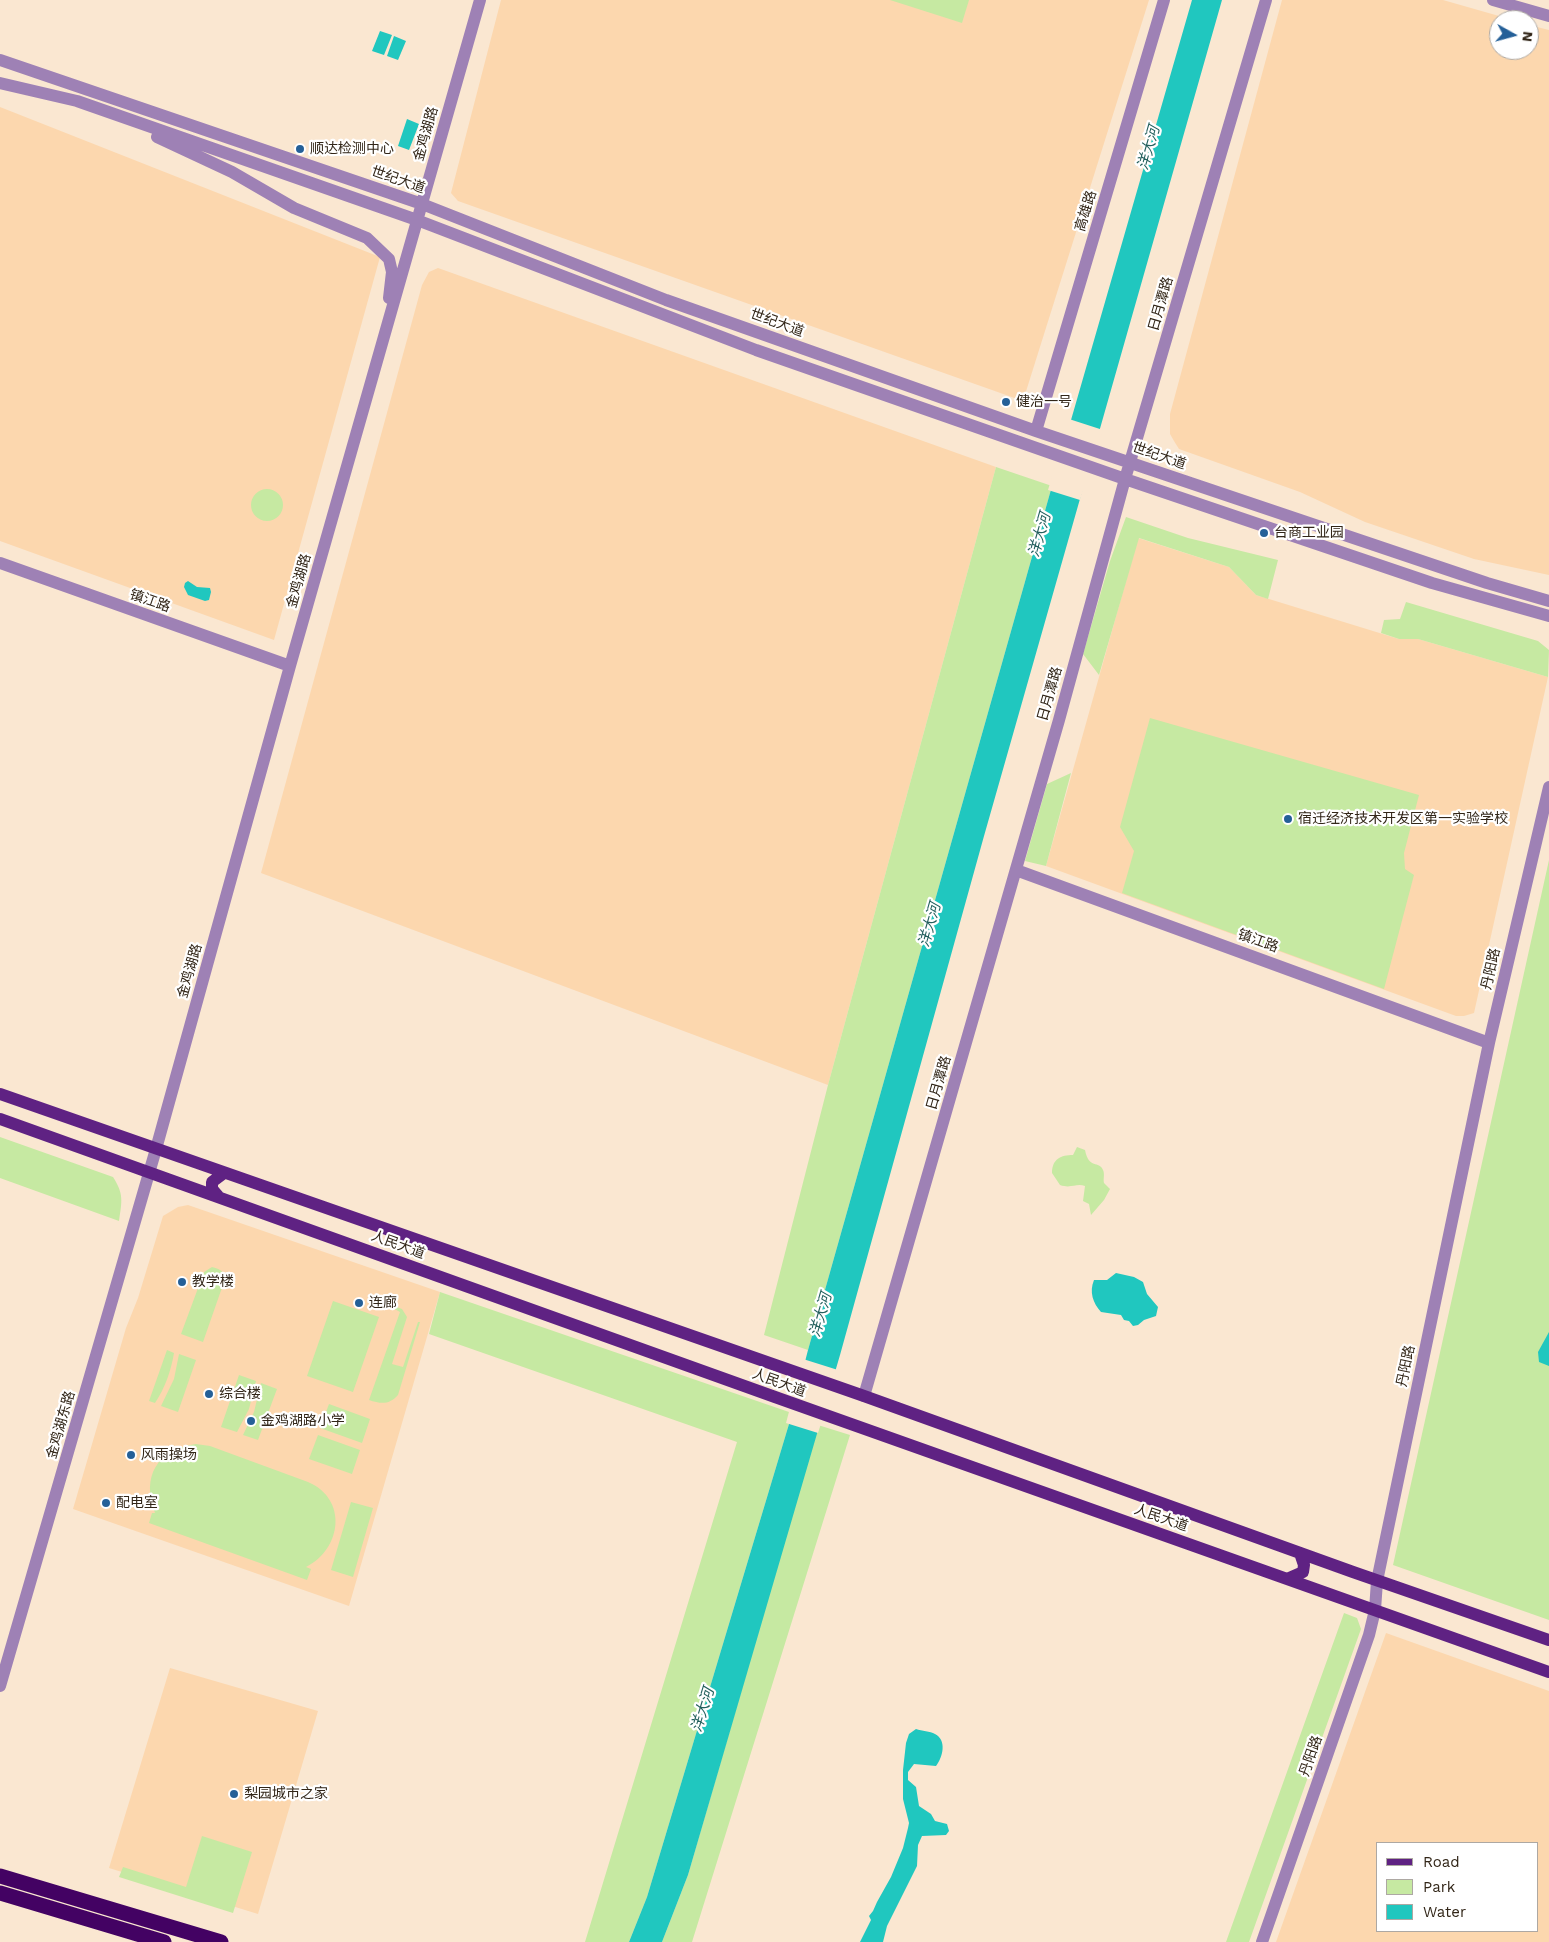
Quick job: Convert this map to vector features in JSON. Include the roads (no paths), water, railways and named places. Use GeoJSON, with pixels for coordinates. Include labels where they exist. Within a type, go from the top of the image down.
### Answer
{"type":"FeatureCollection","features":[{"type":"Feature","properties":{"kind":"highway"},"geometry":{"type":"LineString","coordinates":[[0,1876],[221,1942]]}},
{"type":"Feature","properties":{"kind":"highway"},"geometry":{"type":"LineString","coordinates":[[0,1893],[164,1942]]}},
{"type":"Feature","properties":{"kind":"main road","name":"人民大道"},"geometry":{"type":"LineString","coordinates":[[0,1094],[864,1396],[1377,1581],[1549,1640]]}},
{"type":"Feature","properties":{"kind":"main road","name":"人民大道"},"geometry":{"type":"LineString","coordinates":[[0,1119],[1549,1672]]}},
{"type":"Feature","properties":{"kind":"main road"},"geometry":{"type":"LineString","coordinates":[[70,1143],[78,1138],[81,1132],[78,1122]]}},
{"type":"Feature","properties":{"kind":"main road"},"geometry":{"type":"LineString","coordinates":[[218,1196],[212,1189],[212,1182],[224,1173]]}},
{"type":"Feature","properties":{"kind":"main road"},"geometry":{"type":"LineString","coordinates":[[1287,1578],[1303,1572],[1304,1565],[1300,1553]]}},
{"type":"Feature","properties":{"kind":"street","name":"金鸡湖路"},"geometry":{"type":"LineString","coordinates":[[149,1171],[290,666],[480,0]]}},
{"type":"Feature","properties":{"kind":"street","name":"高雄路"},"geometry":{"type":"LineString","coordinates":[[1036,431],[1164,0]]}},
{"type":"Feature","properties":{"kind":"street","name":"日月潭路"},"geometry":{"type":"LineString","coordinates":[[864,1396],[1016,870],[1125,479],[1266,0]]}},
{"type":"Feature","properties":{"kind":"street"},"geometry":{"type":"LineString","coordinates":[[1493,0],[1549,16]]}},
{"type":"Feature","properties":{"kind":"street","name":"世纪大道"},"geometry":{"type":"LineString","coordinates":[[0,60],[422,204],[666,300],[1036,431],[1487,583],[1549,601]]}},
{"type":"Feature","properties":{"kind":"street"},"geometry":{"type":"LineString","coordinates":[[0,83],[78,101],[417,220],[756,350],[1125,479],[1432,583],[1549,616]]}},
{"type":"Feature","properties":{"kind":"street"},"geometry":{"type":"LineString","coordinates":[[78,101],[194,153],[232,172],[294,208],[367,238],[389,259],[392,272],[384,337]]}},
{"type":"Feature","properties":{"kind":"street","name":"镇江路"},"geometry":{"type":"LineString","coordinates":[[0,563],[290,666]]}},
{"type":"Feature","properties":{"kind":"street","name":"丹阳路"},"geometry":{"type":"LineString","coordinates":[[1262,1942],[1369,1635],[1375,1610],[1377,1581],[1489,1043],[1549,787]]}},
{"type":"Feature","properties":{"kind":"street","name":"镇江路"},"geometry":{"type":"LineString","coordinates":[[1016,870],[1489,1043]]}},
{"type":"Feature","properties":{"kind":"street","name":"金鸡湖东路"},"geometry":{"type":"LineString","coordinates":[[0,1686],[149,1171]]}},
{"type":"Feature","properties":{"kind":"water","name":"洋大河"},"geometry":{"type":"Polygon","coordinates":[[[1192,0],[1222,0],[984,836],[840,1355],[688,1875],[662,1942],[629,1942],[647,1897],[789,1424],[808,1350],[1052,486],[1192,0]]]}},
{"type":"Feature","properties":{"kind":"water"},"geometry":{"type":"Polygon","coordinates":[[[380,31],[392,35],[384,55],[372,51],[380,31]]]}},
{"type":"Feature","properties":{"kind":"water"},"geometry":{"type":"Polygon","coordinates":[[[394,36],[406,41],[398,60],[387,56],[394,36]]]}},
{"type":"Feature","properties":{"kind":"water"},"geometry":{"type":"Polygon","coordinates":[[[407,119],[419,124],[409,150],[398,146],[407,119]]]}},
{"type":"Feature","properties":{"kind":"water"},"geometry":{"type":"Polygon","coordinates":[[[188,581],[197,587],[210,588],[209,600],[205,601],[188,595],[184,587],[188,581]]]}},
{"type":"Feature","properties":{"kind":"water"},"geometry":{"type":"Polygon","coordinates":[[[1116,1273],[1134,1277],[1143,1282],[1147,1294],[1158,1307],[1156,1316],[1133,1326],[1129,1321],[1124,1320],[1121,1315],[1101,1312],[1093,1297],[1094,1280],[1107,1280],[1116,1273]]]}},
{"type":"Feature","properties":{"kind":"water"},"geometry":{"type":"Polygon","coordinates":[[[1549,1332],[1549,1366],[1539,1362],[1538,1352],[1549,1332]]]}},
{"type":"Feature","properties":{"kind":"water"},"geometry":{"type":"Polygon","coordinates":[[[916,1729],[935,1734],[941,1740],[943,1749],[936,1766],[914,1764],[908,1772],[908,1780],[916,1787],[919,1806],[931,1814],[935,1821],[947,1824],[949,1831],[946,1835],[922,1836],[918,1845],[917,1866],[887,1926],[883,1942],[860,1942],[871,1920],[869,1916],[891,1877],[903,1848],[909,1823],[903,1799],[903,1770],[906,1743],[909,1734],[916,1729]]]}},
{"type":"Feature","properties":{"kind":"place","name":"顺达检测中心"},"geometry":{"type":"Point","coordinates":[300,149]}},
{"type":"Feature","properties":{"kind":"place","name":"健治一号"},"geometry":{"type":"Point","coordinates":[1006,402]}},
{"type":"Feature","properties":{"kind":"place","name":"台商工业园"},"geometry":{"type":"Point","coordinates":[1264,533]}},
{"type":"Feature","properties":{"kind":"place","name":"宿迁经济技术开发区第一实验学校"},"geometry":{"type":"Point","coordinates":[1288,819]}},
{"type":"Feature","properties":{"kind":"place","name":"教学楼"},"geometry":{"type":"Point","coordinates":[182,1282]}},
{"type":"Feature","properties":{"kind":"place","name":"连廊"},"geometry":{"type":"Point","coordinates":[359,1303]}},
{"type":"Feature","properties":{"kind":"place","name":"综合楼"},"geometry":{"type":"Point","coordinates":[209,1394]}},
{"type":"Feature","properties":{"kind":"place","name":"金鸡湖路小学"},"geometry":{"type":"Point","coordinates":[251,1421]}},
{"type":"Feature","properties":{"kind":"place","name":"风雨操场"},"geometry":{"type":"Point","coordinates":[131,1455]}},
{"type":"Feature","properties":{"kind":"place","name":"配电室"},"geometry":{"type":"Point","coordinates":[106,1503]}},
{"type":"Feature","properties":{"kind":"place","name":"梨园城市之家"},"geometry":{"type":"Point","coordinates":[234,1794]}}]}
